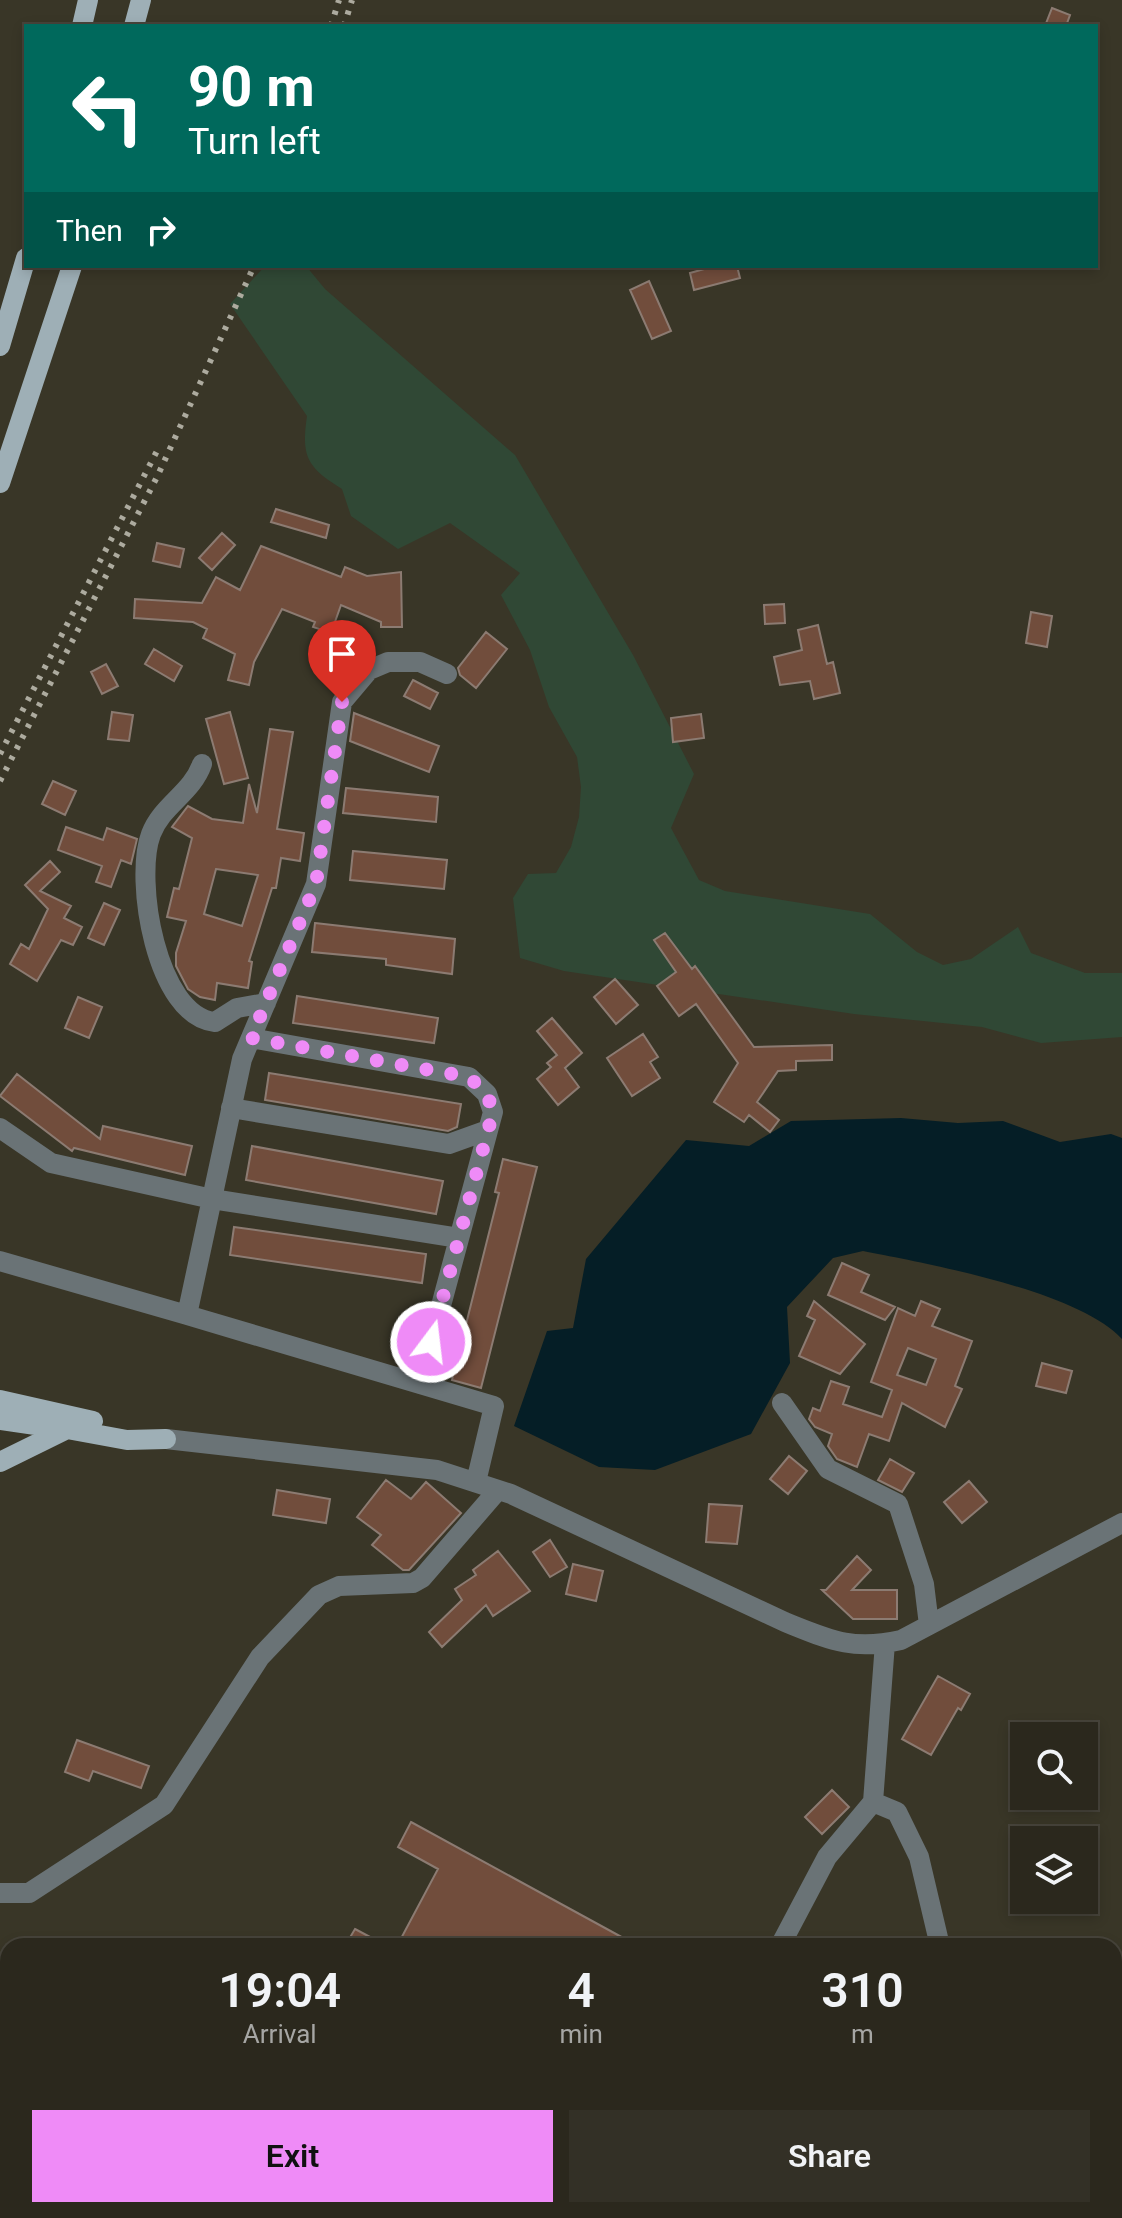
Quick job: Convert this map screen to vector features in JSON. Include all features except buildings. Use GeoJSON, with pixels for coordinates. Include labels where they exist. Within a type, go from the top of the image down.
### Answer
{"type":"FeatureCollection","features":[{"type":"Feature","properties":{"kind":"main road"},"geometry":{"type":"LineString","coordinates":[[82,24],[88,0]]}},
{"type":"Feature","properties":{"kind":"main road"},"geometry":{"type":"LineString","coordinates":[[135,24],[141,0]]}},
{"type":"Feature","properties":{"kind":"main road"},"geometry":{"type":"LineString","coordinates":[[0,346],[24,265]]}},
{"type":"Feature","properties":{"kind":"main road"},"geometry":{"type":"LineString","coordinates":[[0,483],[71,268]]}},
{"type":"Feature","properties":{"kind":"main road"},"geometry":{"type":"LineString","coordinates":[[0,1400],[166,1439]]}},
{"type":"Feature","properties":{"kind":"main road"},"geometry":{"type":"LineString","coordinates":[[0,1420],[127,1440],[166,1439]]}},
{"type":"Feature","properties":{"kind":"main road"},"geometry":{"type":"LineString","coordinates":[[0,1462],[67,1429]]}},
{"type":"Feature","properties":{"kind":"street"},"geometry":{"type":"LineString","coordinates":[[187,1315],[242,1059],[316,884],[342,702],[369,670],[388,662],[420,662],[447,674]]}},
{"type":"Feature","properties":{"kind":"street"},"geometry":{"type":"LineString","coordinates":[[202,764],[194,782],[161,815],[149,839],[145,862],[158,953],[174,992],[196,1018],[215,1022],[237,1008],[266,1003]]}},
{"type":"Feature","properties":{"kind":"street"},"geometry":{"type":"LineString","coordinates":[[251,1038],[469,1077],[487,1094],[493,1112],[420,1384]]}},
{"type":"Feature","properties":{"kind":"street"},"geometry":{"type":"LineString","coordinates":[[231,1108],[449,1144],[488,1130]]}},
{"type":"Feature","properties":{"kind":"street"},"geometry":{"type":"LineString","coordinates":[[0,1128],[51,1163],[212,1199],[459,1238]]}},
{"type":"Feature","properties":{"kind":"street"},"geometry":{"type":"LineString","coordinates":[[0,1261],[494,1406],[476,1482]]}},
{"type":"Feature","properties":{"kind":"street"},"geometry":{"type":"LineString","coordinates":[[782,1403],[828,1469],[898,1504],[924,1584],[929,1625]]}},
{"type":"Feature","properties":{"kind":"street"},"geometry":{"type":"LineString","coordinates":[[166,1439],[380,1461],[437,1470],[498,1490],[828,1639],[868,1647],[929,1625],[1122,1523]]}},
{"type":"Feature","properties":{"kind":"street"},"geometry":{"type":"LineString","coordinates":[[0,1893],[29,1893],[164,1805],[260,1657],[319,1595],[339,1586],[413,1583],[422,1578],[498,1490]]}},
{"type":"Feature","properties":{"kind":"street"},"geometry":{"type":"LineString","coordinates":[[784,1938],[827,1857],[873,1802],[885,1643]]}},
{"type":"Feature","properties":{"kind":"street"},"geometry":{"type":"LineString","coordinates":[[873,1802],[897,1812],[919,1857],[938,1938]]}},
{"type":"Feature","properties":{"kind":"green space"},"geometry":{"type":"Polygon","coordinates":[[[263,268],[308,268],[325,289],[515,455],[633,655],[694,774],[671,828],[699,880],[725,891],[870,914],[917,952],[943,965],[971,959],[1018,927],[1031,953],[1085,973],[1122,973],[1122,1037],[1041,1043],[982,1027],[854,1014],[564,971],[520,958],[513,898],[528,874],[556,873],[571,847],[579,817],[581,787],[577,757],[549,707],[530,650],[501,595],[520,573],[450,523],[398,549],[351,516],[342,489],[321,474],[309,460],[305,442],[307,416],[230,304],[263,268]]]}},
{"type":"Feature","properties":{"kind":"water"},"geometry":{"type":"Polygon","coordinates":[[[901,1118],[958,1123],[1003,1121],[1060,1142],[1111,1134],[1122,1138],[1122,1339],[1101,1322],[1038,1293],[962,1272],[863,1251],[833,1258],[787,1307],[790,1363],[751,1434],[655,1470],[599,1467],[514,1426],[547,1331],[573,1328],[586,1259],[686,1140],[749,1146],[791,1121],[901,1118]]]}},
{"type":"Feature","properties":{"kind":"railway"},"geometry":{"type":"LineString","coordinates":[[332,24],[339,0]]}},
{"type":"Feature","properties":{"kind":"railway"},"geometry":{"type":"LineString","coordinates":[[345,24],[352,0]]}},
{"type":"Feature","properties":{"kind":"railway"},"geometry":{"type":"LineString","coordinates":[[0,781],[157,477],[253,268]]}},
{"type":"Feature","properties":{"kind":"railway"},"geometry":{"type":"LineString","coordinates":[[0,754],[158,449]]}},
{"type":"Feature","properties":{"kind":"route"},"geometry":{"type":"LineString","coordinates":[[342,702],[316,884],[251,1038],[469,1077],[487,1094],[493,1112],[431,1342]]}}]}
